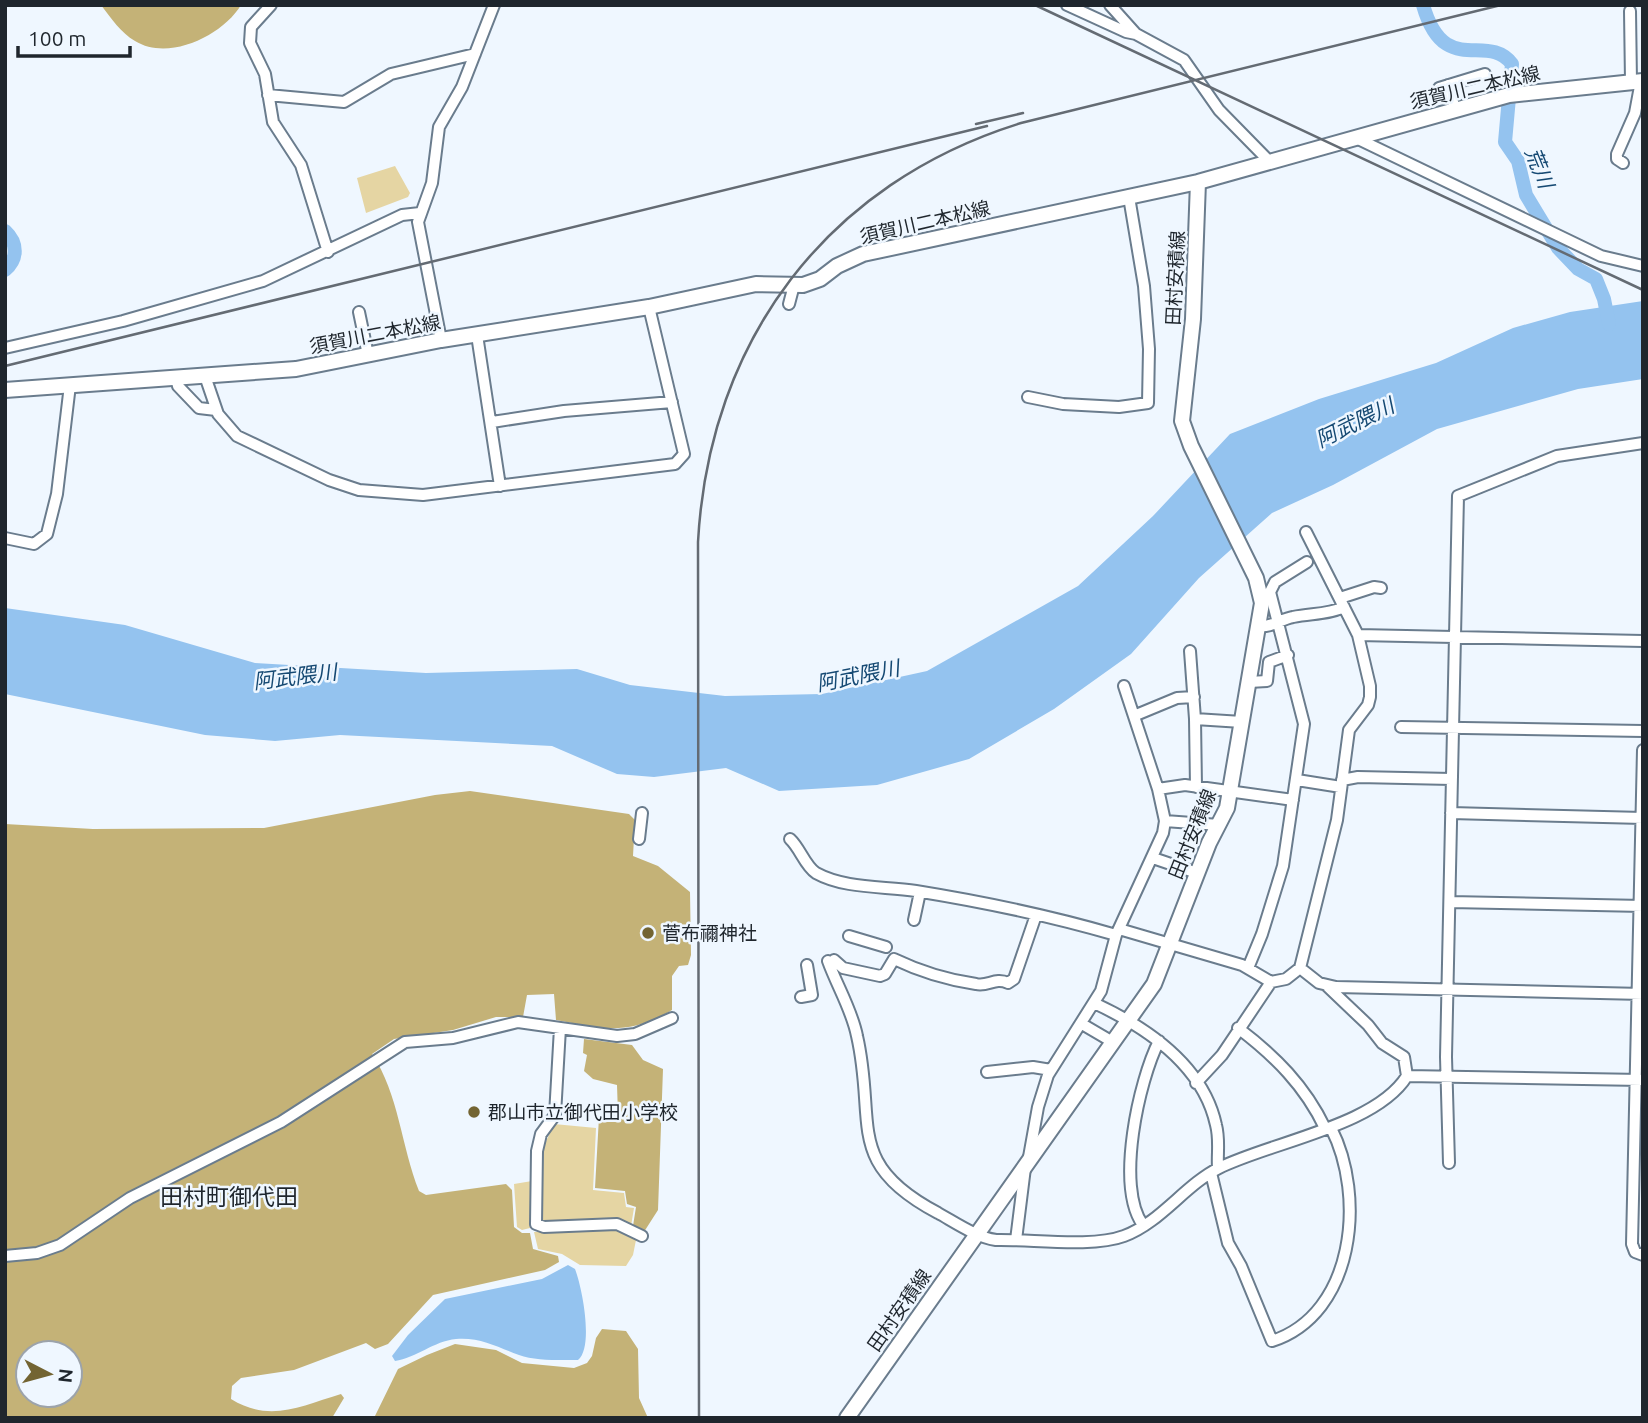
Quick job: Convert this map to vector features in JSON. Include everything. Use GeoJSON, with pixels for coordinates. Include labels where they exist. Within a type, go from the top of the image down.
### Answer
{"type":"FeatureCollection","features":[{"type":"Feature","properties":{"kind":"main road","name":"須賀川二本松線"},"geometry":{"type":"LineString","coordinates":[[5,390],[296,369],[441,340],[649,307],[756,284],[771,282],[794,285],[820,279],[837,265],[863,254],[1198,182],[1455,109],[1546,89],[1638,81]]}},
{"type":"Feature","properties":{"kind":"main road","name":"田村安積線"},"geometry":{"type":"LineString","coordinates":[[847,1418],[1027,1159],[1154,984],[1231,792],[1262,597],[1246,557],[1183,428],[1182,412],[1193,320],[1198,182]]}},
{"type":"Feature","properties":{"kind":"street"},"geometry":{"type":"LineString","coordinates":[[271,5],[249,33],[250,43],[265,74],[274,122],[301,165],[328,252]]}},
{"type":"Feature","properties":{"kind":"street"},"geometry":{"type":"LineString","coordinates":[[441,340],[417,229],[420,213],[432,183],[439,127],[462,87],[495,5]]}},
{"type":"Feature","properties":{"kind":"street"},"geometry":{"type":"LineString","coordinates":[[1067,5],[1136,34],[1184,60],[1213,103],[1271,163]]}},
{"type":"Feature","properties":{"kind":"street"},"geometry":{"type":"LineString","coordinates":[[1110,5],[1136,34]]}},
{"type":"Feature","properties":{"kind":"street"},"geometry":{"type":"LineString","coordinates":[[1623,163],[1617,159],[1635,113],[1638,81],[1630,11]]}},
{"type":"Feature","properties":{"kind":"street"},"geometry":{"type":"LineString","coordinates":[[268,95],[344,102],[391,74],[475,54]]}},
{"type":"Feature","properties":{"kind":"street"},"geometry":{"type":"LineString","coordinates":[[1455,109],[1443,86],[1485,74]]}},
{"type":"Feature","properties":{"kind":"street"},"geometry":{"type":"LineString","coordinates":[[1354,137],[1601,257],[1643,266]]}},
{"type":"Feature","properties":{"kind":"street"},"geometry":{"type":"LineString","coordinates":[[1028,397],[1063,404],[1119,407],[1148,403],[1144,295],[1129,197]]}},
{"type":"Feature","properties":{"kind":"street"},"geometry":{"type":"LineString","coordinates":[[5,348],[263,281],[402,215],[420,213]]}},
{"type":"Feature","properties":{"kind":"street"},"geometry":{"type":"LineString","coordinates":[[789,304],[794,285]]}},
{"type":"Feature","properties":{"kind":"street"},"geometry":{"type":"LineString","coordinates":[[205,376],[216,410],[229,429],[247,442],[349,488],[423,495],[678,463],[684,454],[649,307]]}},
{"type":"Feature","properties":{"kind":"street"},"geometry":{"type":"LineString","coordinates":[[359,312],[368,355]]}},
{"type":"Feature","properties":{"kind":"street"},"geometry":{"type":"LineString","coordinates":[[477,335],[500,486]]}},
{"type":"Feature","properties":{"kind":"street"},"geometry":{"type":"LineString","coordinates":[[176,378],[178,386],[199,408],[216,410]]}},
{"type":"Feature","properties":{"kind":"street"},"geometry":{"type":"LineString","coordinates":[[5,538],[34,544],[47,534],[58,490],[70,385]]}},
{"type":"Feature","properties":{"kind":"street"},"geometry":{"type":"LineString","coordinates":[[492,422],[564,411],[672,402]]}},
{"type":"Feature","properties":{"kind":"street"},"geometry":{"type":"LineString","coordinates":[[1449,1163],[1446,1076],[1456,637],[1456,506],[1461,493],[1557,456],[1643,443]]}},
{"type":"Feature","properties":{"kind":"street"},"geometry":{"type":"LineString","coordinates":[[790,839],[813,870],[831,879],[1056,917],[1170,943],[1248,968],[1271,982],[1280,982],[1300,968],[1335,831],[1349,730],[1367,705],[1371,691],[1358,635],[1306,532]]}},
{"type":"Feature","properties":{"kind":"street"},"geometry":{"type":"LineString","coordinates":[[1248,968],[1281,874],[1297,780],[1303,712],[1269,597],[1272,587],[1307,562]]}},
{"type":"Feature","properties":{"kind":"street"},"geometry":{"type":"LineString","coordinates":[[1259,626],[1295,616],[1331,614],[1342,603],[1374,587],[1381,588]]}},
{"type":"Feature","properties":{"kind":"street"},"geometry":{"type":"LineString","coordinates":[[1358,635],[1643,641]]}},
{"type":"Feature","properties":{"kind":"street"},"geometry":{"type":"LineString","coordinates":[[1190,651],[1196,787]]}},
{"type":"Feature","properties":{"kind":"street"},"geometry":{"type":"LineString","coordinates":[[1249,682],[1267,681],[1269,662],[1288,655]]}},
{"type":"Feature","properties":{"kind":"street"},"geometry":{"type":"LineString","coordinates":[[1016,1240],[1027,1159],[1038,1107],[1051,1070],[1082,1024],[1106,978],[1118,932],[1153,858],[1165,821],[1136,715],[1124,686]]}},
{"type":"Feature","properties":{"kind":"street"},"geometry":{"type":"LineString","coordinates":[[1136,715],[1174,699],[1194,697]]}},
{"type":"Feature","properties":{"kind":"street"},"geometry":{"type":"LineString","coordinates":[[1195,719],[1242,722]]}},
{"type":"Feature","properties":{"kind":"street"},"geometry":{"type":"LineString","coordinates":[[1401,727],[1643,731]]}},
{"type":"Feature","properties":{"kind":"street"},"geometry":{"type":"LineString","coordinates":[[1643,750],[1640,1037],[1632,1244],[1635,1252],[1643,1255]]}},
{"type":"Feature","properties":{"kind":"street"},"geometry":{"type":"LineString","coordinates":[[1297,780],[1342,784],[1358,777],[1452,779]]}},
{"type":"Feature","properties":{"kind":"street"},"geometry":{"type":"LineString","coordinates":[[1158,789],[1196,787],[1293,800]]}},
{"type":"Feature","properties":{"kind":"street"},"geometry":{"type":"LineString","coordinates":[[639,839],[642,813]]}},
{"type":"Feature","properties":{"kind":"street"},"geometry":{"type":"LineString","coordinates":[[1451,813],[1642,818]]}},
{"type":"Feature","properties":{"kind":"street"},"geometry":{"type":"LineString","coordinates":[[1165,821],[1219,825]]}},
{"type":"Feature","properties":{"kind":"street"},"geometry":{"type":"LineString","coordinates":[[1153,858],[1197,873]]}},
{"type":"Feature","properties":{"kind":"street"},"geometry":{"type":"LineString","coordinates":[[914,920],[920,892]]}},
{"type":"Feature","properties":{"kind":"street"},"geometry":{"type":"LineString","coordinates":[[1450,902],[1641,906]]}},
{"type":"Feature","properties":{"kind":"street"},"geometry":{"type":"LineString","coordinates":[[1036,915],[1014,979],[1008,984],[995,980],[980,985],[947,979],[894,959],[885,974],[880,976],[843,968],[831,961],[857,1034],[870,1141],[876,1160],[902,1193],[975,1233],[996,1240],[1109,1240],[1124,1236],[1143,1225],[1214,1171],[1285,1140],[1328,1128],[1388,1096],[1407,1076],[1639,1080]]}},
{"type":"Feature","properties":{"kind":"street"},"geometry":{"type":"LineString","coordinates":[[849,936],[886,947]]}},
{"type":"Feature","properties":{"kind":"street"},"geometry":{"type":"LineString","coordinates":[[802,997],[812,995],[807,965]]}},
{"type":"Feature","properties":{"kind":"street"},"geometry":{"type":"LineString","coordinates":[[1300,968],[1327,986],[1368,1025],[1382,1043],[1402,1054],[1407,1076]]}},
{"type":"Feature","properties":{"kind":"street"},"geometry":{"type":"LineString","coordinates":[[1196,1083],[1222,1055],[1271,982]]}},
{"type":"Feature","properties":{"kind":"street"},"geometry":{"type":"LineString","coordinates":[[1327,986],[1640,994]]}},
{"type":"Feature","properties":{"kind":"street"},"geometry":{"type":"LineString","coordinates":[[1094,1003],[1159,1041],[1179,1059],[1196,1083],[1217,1126],[1214,1171],[1228,1243],[1241,1266],[1272,1341],[1312,1321],[1325,1302],[1345,1259],[1350,1212],[1342,1149],[1292,1075],[1268,1051],[1238,1028]]}},
{"type":"Feature","properties":{"kind":"street"},"geometry":{"type":"LineString","coordinates":[[5,1256],[37,1253],[60,1245],[130,1198],[281,1122],[405,1042],[453,1038],[506,1023],[617,1036],[635,1034],[671,1018]]}},
{"type":"Feature","properties":{"kind":"street"},"geometry":{"type":"LineString","coordinates":[[1082,1024],[1111,1041]]}},
{"type":"Feature","properties":{"kind":"street"},"geometry":{"type":"LineString","coordinates":[[560,1028],[555,1115],[541,1134],[537,1151],[536,1224],[544,1227],[617,1224],[642,1236]]}},
{"type":"Feature","properties":{"kind":"street"},"geometry":{"type":"LineString","coordinates":[[1143,1225],[1131,1185],[1130,1164],[1140,1099],[1159,1041]]}},
{"type":"Feature","properties":{"kind":"street"},"geometry":{"type":"LineString","coordinates":[[987,1072],[1033,1067],[1051,1070]]}},
{"type":"Feature","properties":{"kind":"shaded area"},"geometry":{"type":"Polygon","coordinates":[[[101,5],[241,5],[233,16],[209,35],[179,47],[163,48],[149,47],[130,38],[101,5]]]}},
{"type":"Feature","properties":{"kind":"shaded area"},"geometry":{"type":"Polygon","coordinates":[[[395,166],[410,193],[408,197],[366,213],[357,178],[395,166]]]}},
{"type":"Feature","properties":{"kind":"shaded area"},"geometry":{"type":"Polygon","coordinates":[[[470,791],[629,814],[635,820],[633,856],[658,866],[690,892],[691,955],[688,965],[679,966],[672,976],[672,1010],[642,1024],[602,1028],[556,1020],[554,994],[527,995],[523,1017],[496,1017],[453,1030],[394,1039],[372,1054],[394,1103],[419,1191],[426,1195],[506,1184],[512,1190],[514,1227],[522,1233],[530,1233],[533,1249],[558,1256],[559,1262],[545,1270],[433,1295],[388,1344],[375,1349],[366,1343],[294,1370],[241,1378],[232,1386],[231,1399],[245,1406],[272,1411],[299,1407],[341,1394],[344,1398],[332,1418],[5,1418],[5,824],[93,829],[264,828],[435,795],[470,791]]]}},
{"type":"Feature","properties":{"kind":"shaded area"},"geometry":{"type":"Polygon","coordinates":[[[584,1039],[632,1045],[643,1060],[663,1069],[658,1210],[642,1235],[633,1226],[636,1207],[627,1204],[625,1191],[595,1188],[599,1117],[618,1115],[617,1085],[593,1079],[584,1071],[587,1055],[583,1053],[584,1039]]]}},
{"type":"Feature","properties":{"kind":"shaded area"},"geometry":{"type":"Polygon","coordinates":[[[554,1124],[596,1128],[593,1190],[624,1193],[626,1207],[634,1208],[631,1226],[541,1224],[543,1148],[554,1124]]]}},
{"type":"Feature","properties":{"kind":"shaded area"},"geometry":{"type":"Polygon","coordinates":[[[532,1181],[534,1227],[522,1230],[517,1227],[514,1184],[532,1181]]]}},
{"type":"Feature","properties":{"kind":"shaded area"},"geometry":{"type":"Polygon","coordinates":[[[607,1229],[627,1231],[636,1240],[633,1255],[626,1266],[580,1265],[562,1254],[538,1249],[534,1232],[607,1229]]]}},
{"type":"Feature","properties":{"kind":"shaded area"},"geometry":{"type":"Polygon","coordinates":[[[602,1329],[626,1331],[638,1349],[639,1398],[648,1418],[374,1418],[398,1369],[455,1344],[496,1350],[522,1363],[574,1368],[587,1363],[602,1329]]]}},
{"type":"Feature","properties":{"kind":"water","name":"阿武隈川"},"geometry":{"type":"Polygon","coordinates":[[[1643,301],[1643,379],[1578,389],[1437,429],[1333,485],[1272,513],[1199,578],[1131,654],[1054,709],[969,759],[877,785],[779,791],[726,768],[654,777],[617,774],[552,746],[340,735],[275,741],[205,735],[5,694],[5,608],[125,625],[255,663],[426,673],[577,669],[630,685],[725,696],[822,694],[927,671],[1078,586],[1153,516],[1230,434],[1319,399],[1436,363],[1513,328],[1570,312],[1643,301]]]}},
{"type":"Feature","properties":{"kind":"water"},"geometry":{"type":"Polygon","coordinates":[[[568,1265],[575,1269],[585,1316],[585,1343],[578,1360],[532,1358],[488,1343],[465,1339],[448,1340],[395,1361],[392,1356],[408,1335],[445,1299],[542,1279],[568,1265]]]}},
{"type":"Feature","properties":{"kind":"waterway","name":"荒川"},"geometry":{"type":"LineString","coordinates":[[1423,5],[1432,27],[1442,41],[1466,50],[1490,51],[1502,55],[1512,64],[1505,142],[1518,161],[1526,195],[1558,248],[1578,269],[1596,279],[1604,299],[1609,324]]}},
{"type":"Feature","properties":{"kind":"waterway"},"geometry":{"type":"LineString","coordinates":[[5,231],[15,251],[5,270]]}},
{"type":"Feature","properties":{"kind":"railway"},"geometry":{"type":"LineString","coordinates":[[1035,5],[1643,290]]}},
{"type":"Feature","properties":{"kind":"railway"},"geometry":{"type":"LineString","coordinates":[[699,1418],[698,542],[707,468],[726,400],[754,336],[791,279],[836,229],[890,185],[952,150],[1021,123],[1501,5]]}},
{"type":"Feature","properties":{"kind":"railway"},"geometry":{"type":"LineString","coordinates":[[976,124],[1023,113]]}},
{"type":"Feature","properties":{"kind":"railway"},"geometry":{"type":"LineString","coordinates":[[5,366],[987,126]]}},
{"type":"Feature","properties":{"kind":"place","name":"菅布禰神社"},"geometry":{"type":"Point","coordinates":[648,933]}},
{"type":"Feature","properties":{"kind":"place","name":"郡山市立御代田小学校"},"geometry":{"type":"Point","coordinates":[474,1112]}},
{"type":"Feature","properties":{"kind":"district","name":"田村町御代田"},"geometry":{"type":"Point","coordinates":[229,1197]}}]}
